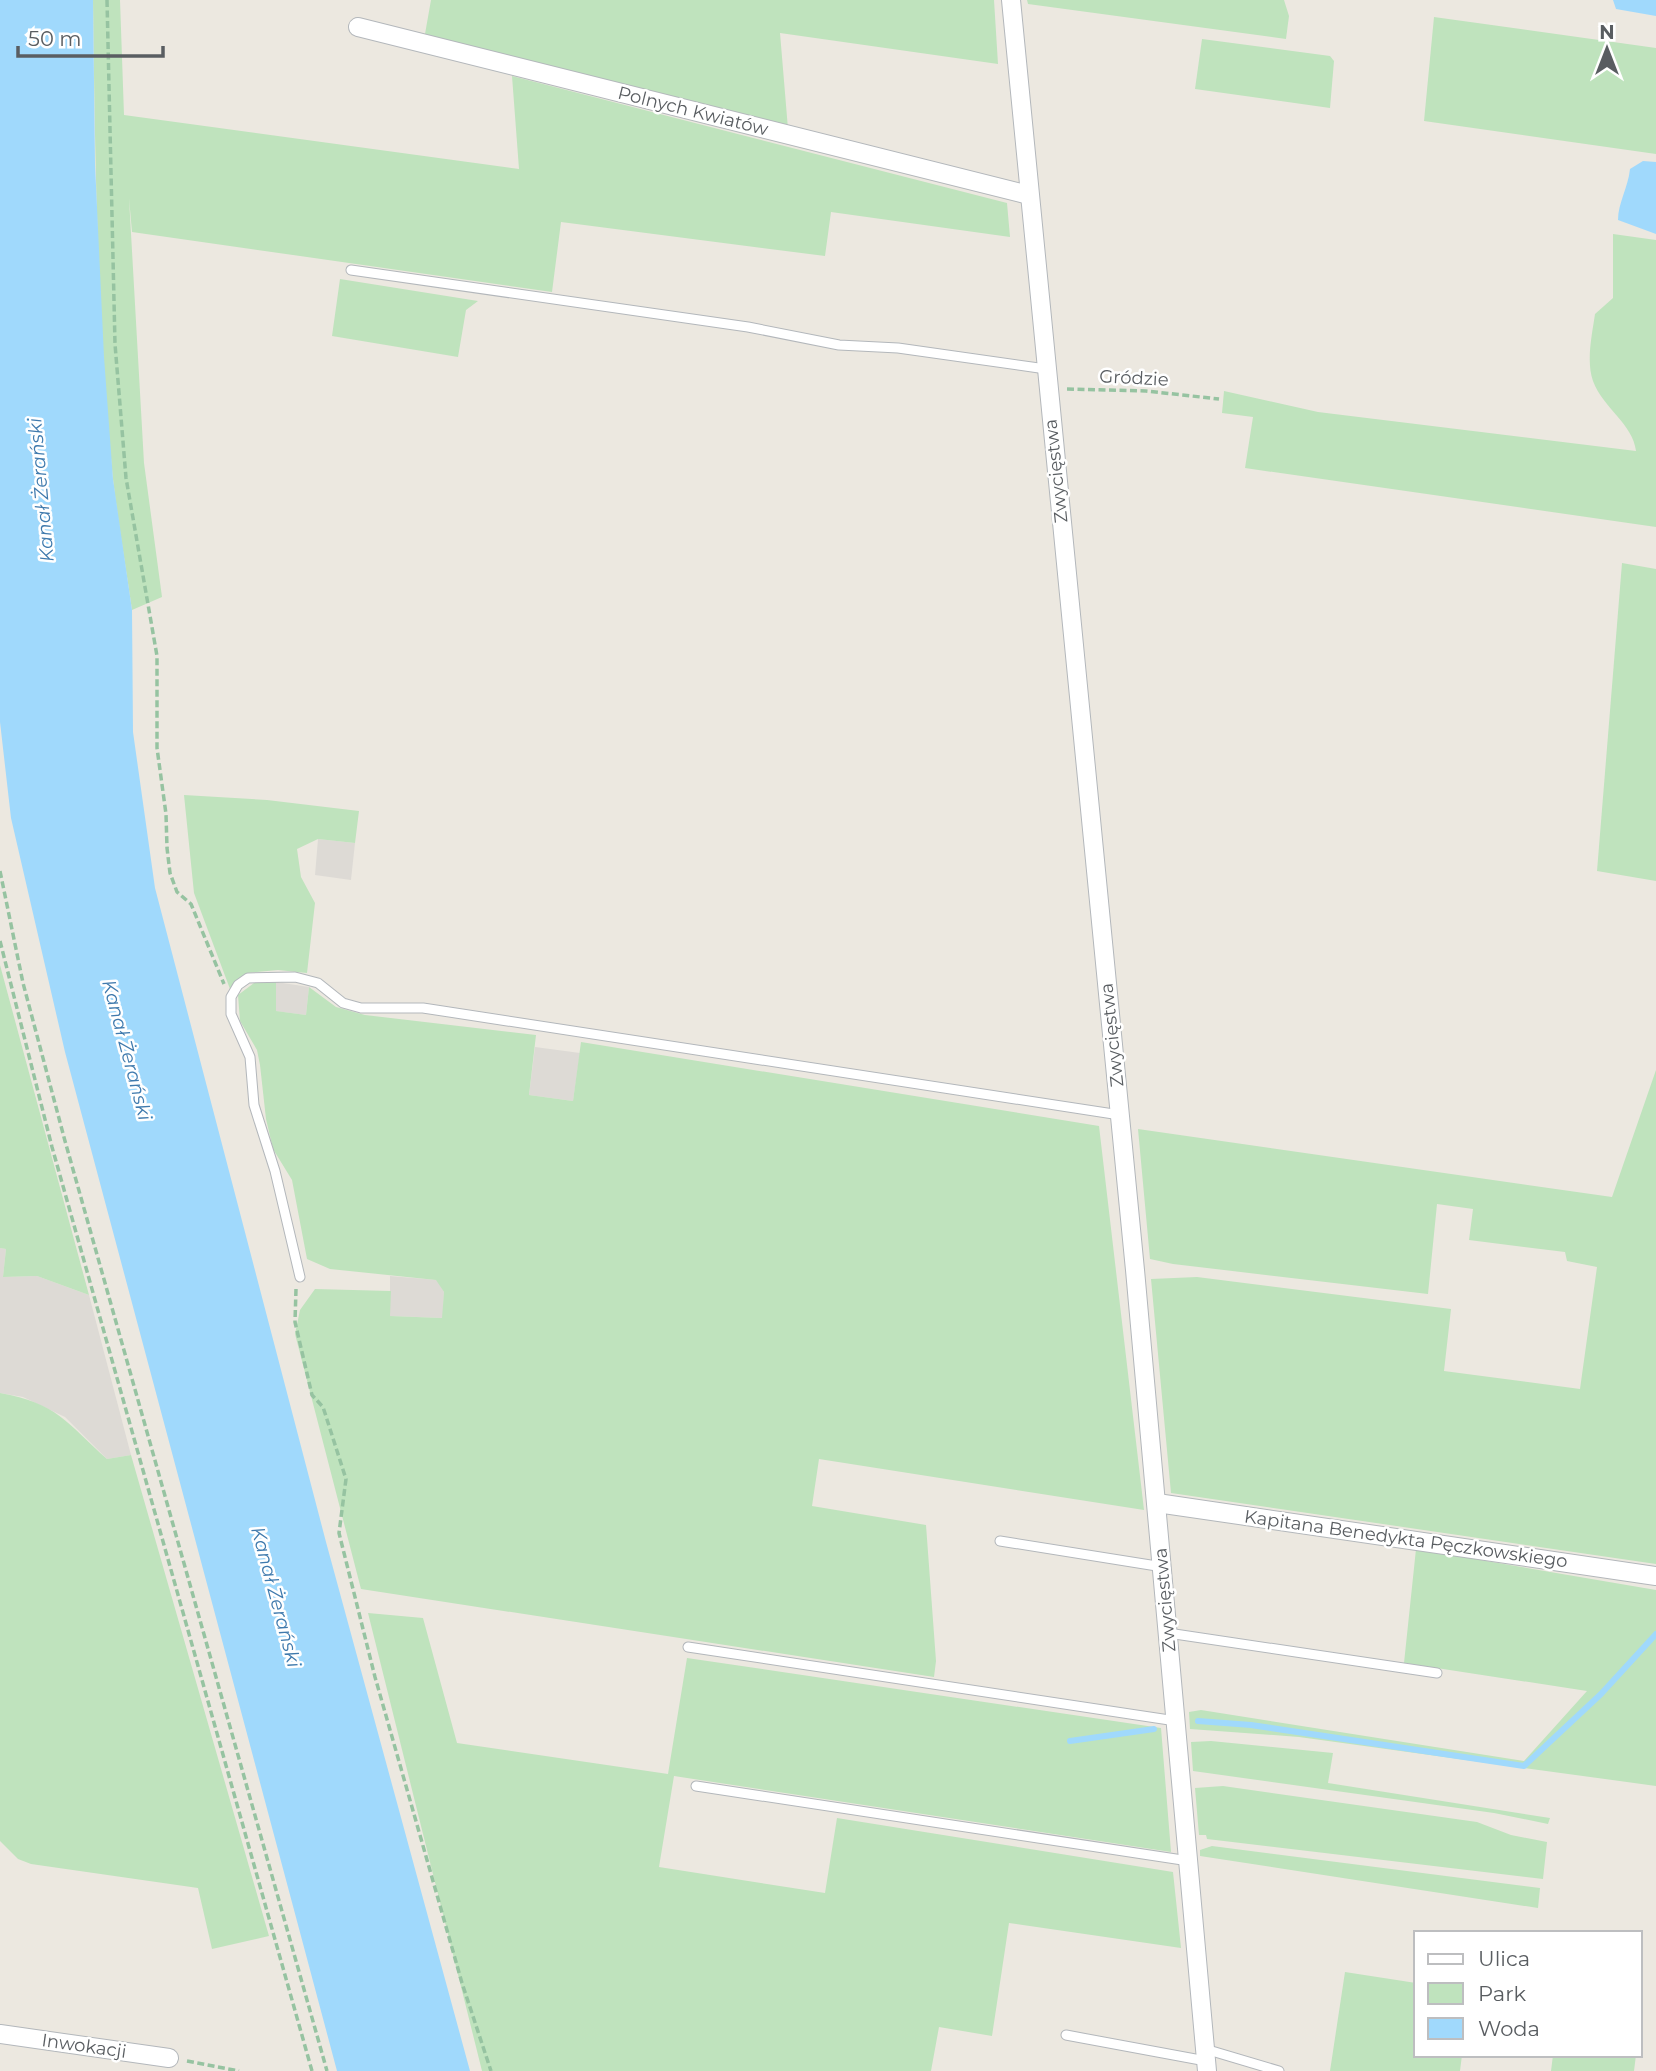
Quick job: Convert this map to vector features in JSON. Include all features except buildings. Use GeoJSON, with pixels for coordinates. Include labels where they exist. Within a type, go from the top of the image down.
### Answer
{"type":"FeatureCollection","features":[{"type":"Feature","properties":{"kind":"street","name":"Zwycięstwa"},"geometry":{"type":"LineString","coordinates":[[1011,0],[1157,1503],[1206,2060]]}},
{"type":"Feature","properties":{"kind":"street","name":"Polnych Kwiatów"},"geometry":{"type":"LineString","coordinates":[[358,27],[1029,195]]}},
{"type":"Feature","properties":{"kind":"street","name":"Kapitana Benedykta Pęczkowskiego"},"geometry":{"type":"LineString","coordinates":[[1157,1503],[1656,1576]]}},
{"type":"Feature","properties":{"kind":"street","name":"Inwokacji"},"geometry":{"type":"LineString","coordinates":[[0,2034],[169,2058]]}},
{"type":"Feature","properties":{"kind":"lane"},"geometry":{"type":"LineString","coordinates":[[351,271],[748,327],[839,345],[898,348],[1046,369]]}},
{"type":"Feature","properties":{"kind":"lane"},"geometry":{"type":"LineString","coordinates":[[300,1277],[275,1171],[254,1105],[250,1057],[231,1014],[231,997],[238,985],[248,978],[295,977],[318,983],[343,1003],[361,1008],[423,1008],[1120,1115]]}},
{"type":"Feature","properties":{"kind":"lane"},"geometry":{"type":"LineString","coordinates":[[1000,1541],[1163,1567]]}},
{"type":"Feature","properties":{"kind":"lane"},"geometry":{"type":"LineString","coordinates":[[1168,1633],[1437,1673]]}},
{"type":"Feature","properties":{"kind":"lane"},"geometry":{"type":"LineString","coordinates":[[688,1647],[1176,1721]]}},
{"type":"Feature","properties":{"kind":"lane"},"geometry":{"type":"LineString","coordinates":[[696,1786],[1189,1861]]}},
{"type":"Feature","properties":{"kind":"lane"},"geometry":{"type":"LineString","coordinates":[[1066,2035],[1279,2071]]}},
{"type":"Feature","properties":{"kind":"path"},"geometry":{"type":"LineString","coordinates":[[107,0],[116,344],[127,478],[157,656],[157,748],[166,814],[170,873],[177,892],[191,904],[210,954],[231,997]]}},
{"type":"Feature","properties":{"kind":"path","name":"Gródzie"},"geometry":{"type":"LineString","coordinates":[[1048,388],[1146,391],[1219,399]]}},
{"type":"Feature","properties":{"kind":"path"},"geometry":{"type":"LineString","coordinates":[[0,871],[23,983],[65,1141],[327,2071]]}},
{"type":"Feature","properties":{"kind":"path"},"geometry":{"type":"LineString","coordinates":[[0,941],[52,1147],[312,2071]]}},
{"type":"Feature","properties":{"kind":"path"},"geometry":{"type":"LineString","coordinates":[[300,1277],[295,1292],[299,1345],[312,1395],[323,1407],[346,1479],[339,1533],[345,1559],[462,1983],[491,2071]]}},
{"type":"Feature","properties":{"kind":"path"},"geometry":{"type":"LineString","coordinates":[[169,2058],[239,2071]]}},
{"type":"Feature","properties":{"kind":"shaded area"},"geometry":{"type":"Polygon","coordinates":[[[318,839],[355,843],[351,880],[315,875],[318,839]]]}},
{"type":"Feature","properties":{"kind":"shaded area"},"geometry":{"type":"Polygon","coordinates":[[[276,982],[309,987],[306,1015],[275,1011],[276,982]]]}},
{"type":"Feature","properties":{"kind":"shaded area"},"geometry":{"type":"Polygon","coordinates":[[[535,1047],[580,1053],[573,1101],[529,1095],[535,1047]]]}},
{"type":"Feature","properties":{"kind":"shaded area"},"geometry":{"type":"Polygon","coordinates":[[[0,1248],[6,1249],[3,1277],[37,1276],[89,1295],[131,1455],[107,1459],[65,1417],[23,1397],[0,1393],[0,1248]]]}},
{"type":"Feature","properties":{"kind":"shaded area"},"geometry":{"type":"Polygon","coordinates":[[[390,1276],[437,1280],[444,1292],[443,1318],[390,1316],[390,1276]]]}},
{"type":"Feature","properties":{"kind":"green space"},"geometry":{"type":"Polygon","coordinates":[[[93,0],[120,0],[124,115],[519,169],[512,76],[1007,203],[1010,237],[831,212],[825,256],[561,222],[552,292],[132,232],[129,198],[144,463],[162,597],[132,610],[113,479],[103,359],[93,0]]]}},
{"type":"Feature","properties":{"kind":"green space"},"geometry":{"type":"Polygon","coordinates":[[[431,0],[994,0],[998,64],[780,33],[788,129],[425,34],[431,0]]]}},
{"type":"Feature","properties":{"kind":"green space"},"geometry":{"type":"Polygon","coordinates":[[[1027,0],[1284,0],[1289,16],[1286,39],[1028,4],[1027,0]]]}},
{"type":"Feature","properties":{"kind":"green space"},"geometry":{"type":"Polygon","coordinates":[[[1434,17],[1656,48],[1656,154],[1424,121],[1434,17]]]}},
{"type":"Feature","properties":{"kind":"green space"},"geometry":{"type":"Polygon","coordinates":[[[1202,39],[1330,56],[1334,61],[1330,108],[1195,89],[1202,39]]]}},
{"type":"Feature","properties":{"kind":"green space"},"geometry":{"type":"Polygon","coordinates":[[[1613,234],[1656,240],[1656,527],[1245,468],[1253,417],[1222,413],[1224,391],[1318,412],[1636,451],[1634,441],[1624,424],[1598,391],[1590,365],[1595,314],[1613,298],[1613,234]]]}},
{"type":"Feature","properties":{"kind":"green space"},"geometry":{"type":"Polygon","coordinates":[[[340,279],[478,301],[466,310],[458,357],[332,336],[340,279]]]}},
{"type":"Feature","properties":{"kind":"green space"},"geometry":{"type":"Polygon","coordinates":[[[1622,563],[1656,569],[1656,881],[1597,871],[1622,563]]]}},
{"type":"Feature","properties":{"kind":"green space"},"geometry":{"type":"Polygon","coordinates":[[[184,795],[267,800],[359,811],[355,843],[318,839],[297,849],[301,877],[315,903],[307,973],[278,970],[247,973],[230,989],[194,893],[184,795]]]}},
{"type":"Feature","properties":{"kind":"green space"},"geometry":{"type":"Polygon","coordinates":[[[0,965],[89,1295],[37,1276],[3,1277],[6,1249],[0,1248],[0,965]]]}},
{"type":"Feature","properties":{"kind":"green space"},"geometry":{"type":"Polygon","coordinates":[[[276,982],[276,1011],[306,1015],[309,987],[336,1007],[365,1015],[536,1035],[529,1095],[573,1101],[581,1042],[1099,1126],[1144,1510],[819,1459],[812,1506],[926,1525],[936,1661],[934,1677],[361,1589],[295,1334],[300,1310],[315,1289],[391,1291],[390,1316],[442,1318],[444,1292],[436,1280],[330,1269],[307,1259],[292,1180],[273,1149],[266,1119],[257,1050],[240,1021],[238,995],[254,983],[276,982]]]}},
{"type":"Feature","properties":{"kind":"green space"},"geometry":{"type":"Polygon","coordinates":[[[1656,1070],[1656,1564],[1171,1493],[1151,1279],[1197,1277],[1451,1309],[1444,1371],[1580,1389],[1597,1267],[1567,1261],[1565,1252],[1469,1240],[1473,1209],[1437,1204],[1428,1294],[1150,1259],[1138,1129],[1612,1197],[1656,1070]]]}},
{"type":"Feature","properties":{"kind":"green space"},"geometry":{"type":"Polygon","coordinates":[[[0,1393],[35,1402],[60,1416],[107,1459],[131,1455],[269,1936],[212,1949],[198,1888],[31,1864],[18,1859],[0,1841],[0,1393]]]}},
{"type":"Feature","properties":{"kind":"green space"},"geometry":{"type":"Polygon","coordinates":[[[1416,1549],[1656,1590],[1656,1786],[1299,1737],[1190,1729],[1189,1712],[1201,1710],[1524,1761],[1587,1691],[1404,1663],[1416,1549]]]}},
{"type":"Feature","properties":{"kind":"green space"},"geometry":{"type":"Polygon","coordinates":[[[368,1613],[423,1618],[457,1743],[668,1774],[687,1658],[1161,1728],[1171,1852],[674,1776],[659,1867],[825,1893],[837,1818],[1173,1872],[1181,1948],[1009,1923],[992,2036],[939,2027],[931,2071],[482,2071],[368,1613]]]}},
{"type":"Feature","properties":{"kind":"green space"},"geometry":{"type":"Polygon","coordinates":[[[1211,1741],[1333,1753],[1328,1783],[1550,1818],[1548,1824],[1494,1813],[1193,1771],[1191,1742],[1211,1741]]]}},
{"type":"Feature","properties":{"kind":"green space"},"geometry":{"type":"Polygon","coordinates":[[[1223,1786],[1477,1822],[1511,1835],[1547,1842],[1543,1879],[1207,1839],[1206,1835],[1199,1835],[1195,1788],[1223,1786]]]}},
{"type":"Feature","properties":{"kind":"green space"},"geometry":{"type":"Polygon","coordinates":[[[1212,1846],[1540,1888],[1538,1908],[1200,1856],[1200,1850],[1212,1846]]]}},
{"type":"Feature","properties":{"kind":"green space"},"geometry":{"type":"Polygon","coordinates":[[[1345,1972],[1414,1983],[1414,2057],[1462,2057],[1460,2071],[1330,2071],[1345,1972]]]}},
{"type":"Feature","properties":{"kind":"green space"},"geometry":{"type":"Polygon","coordinates":[[[1553,2057],[1636,2057],[1634,2071],[1551,2071],[1553,2057]]]}},
{"type":"Feature","properties":{"kind":"water","name":"Kanał Żerański"},"geometry":{"type":"Polygon","coordinates":[[[0,0],[93,0],[95,164],[104,357],[113,479],[132,610],[133,732],[155,888],[326,1542],[470,2071],[337,2071],[65,1052],[11,818],[0,722],[0,0]]]}},
{"type":"Feature","properties":{"kind":"water"},"geometry":{"type":"Polygon","coordinates":[[[1613,0],[1656,0],[1656,16],[1616,9],[1613,0]]]}},
{"type":"Feature","properties":{"kind":"water"},"geometry":{"type":"Polygon","coordinates":[[[1643,161],[1656,162],[1656,234],[1618,220],[1630,169],[1643,161]]]}},
{"type":"Feature","properties":{"kind":"waterway"},"geometry":{"type":"LineString","coordinates":[[1198,1721],[1251,1725],[1524,1766],[1601,1694],[1656,1634]]}},
{"type":"Feature","properties":{"kind":"waterway"},"geometry":{"type":"LineString","coordinates":[[1070,1741],[1154,1729]]}}]}
